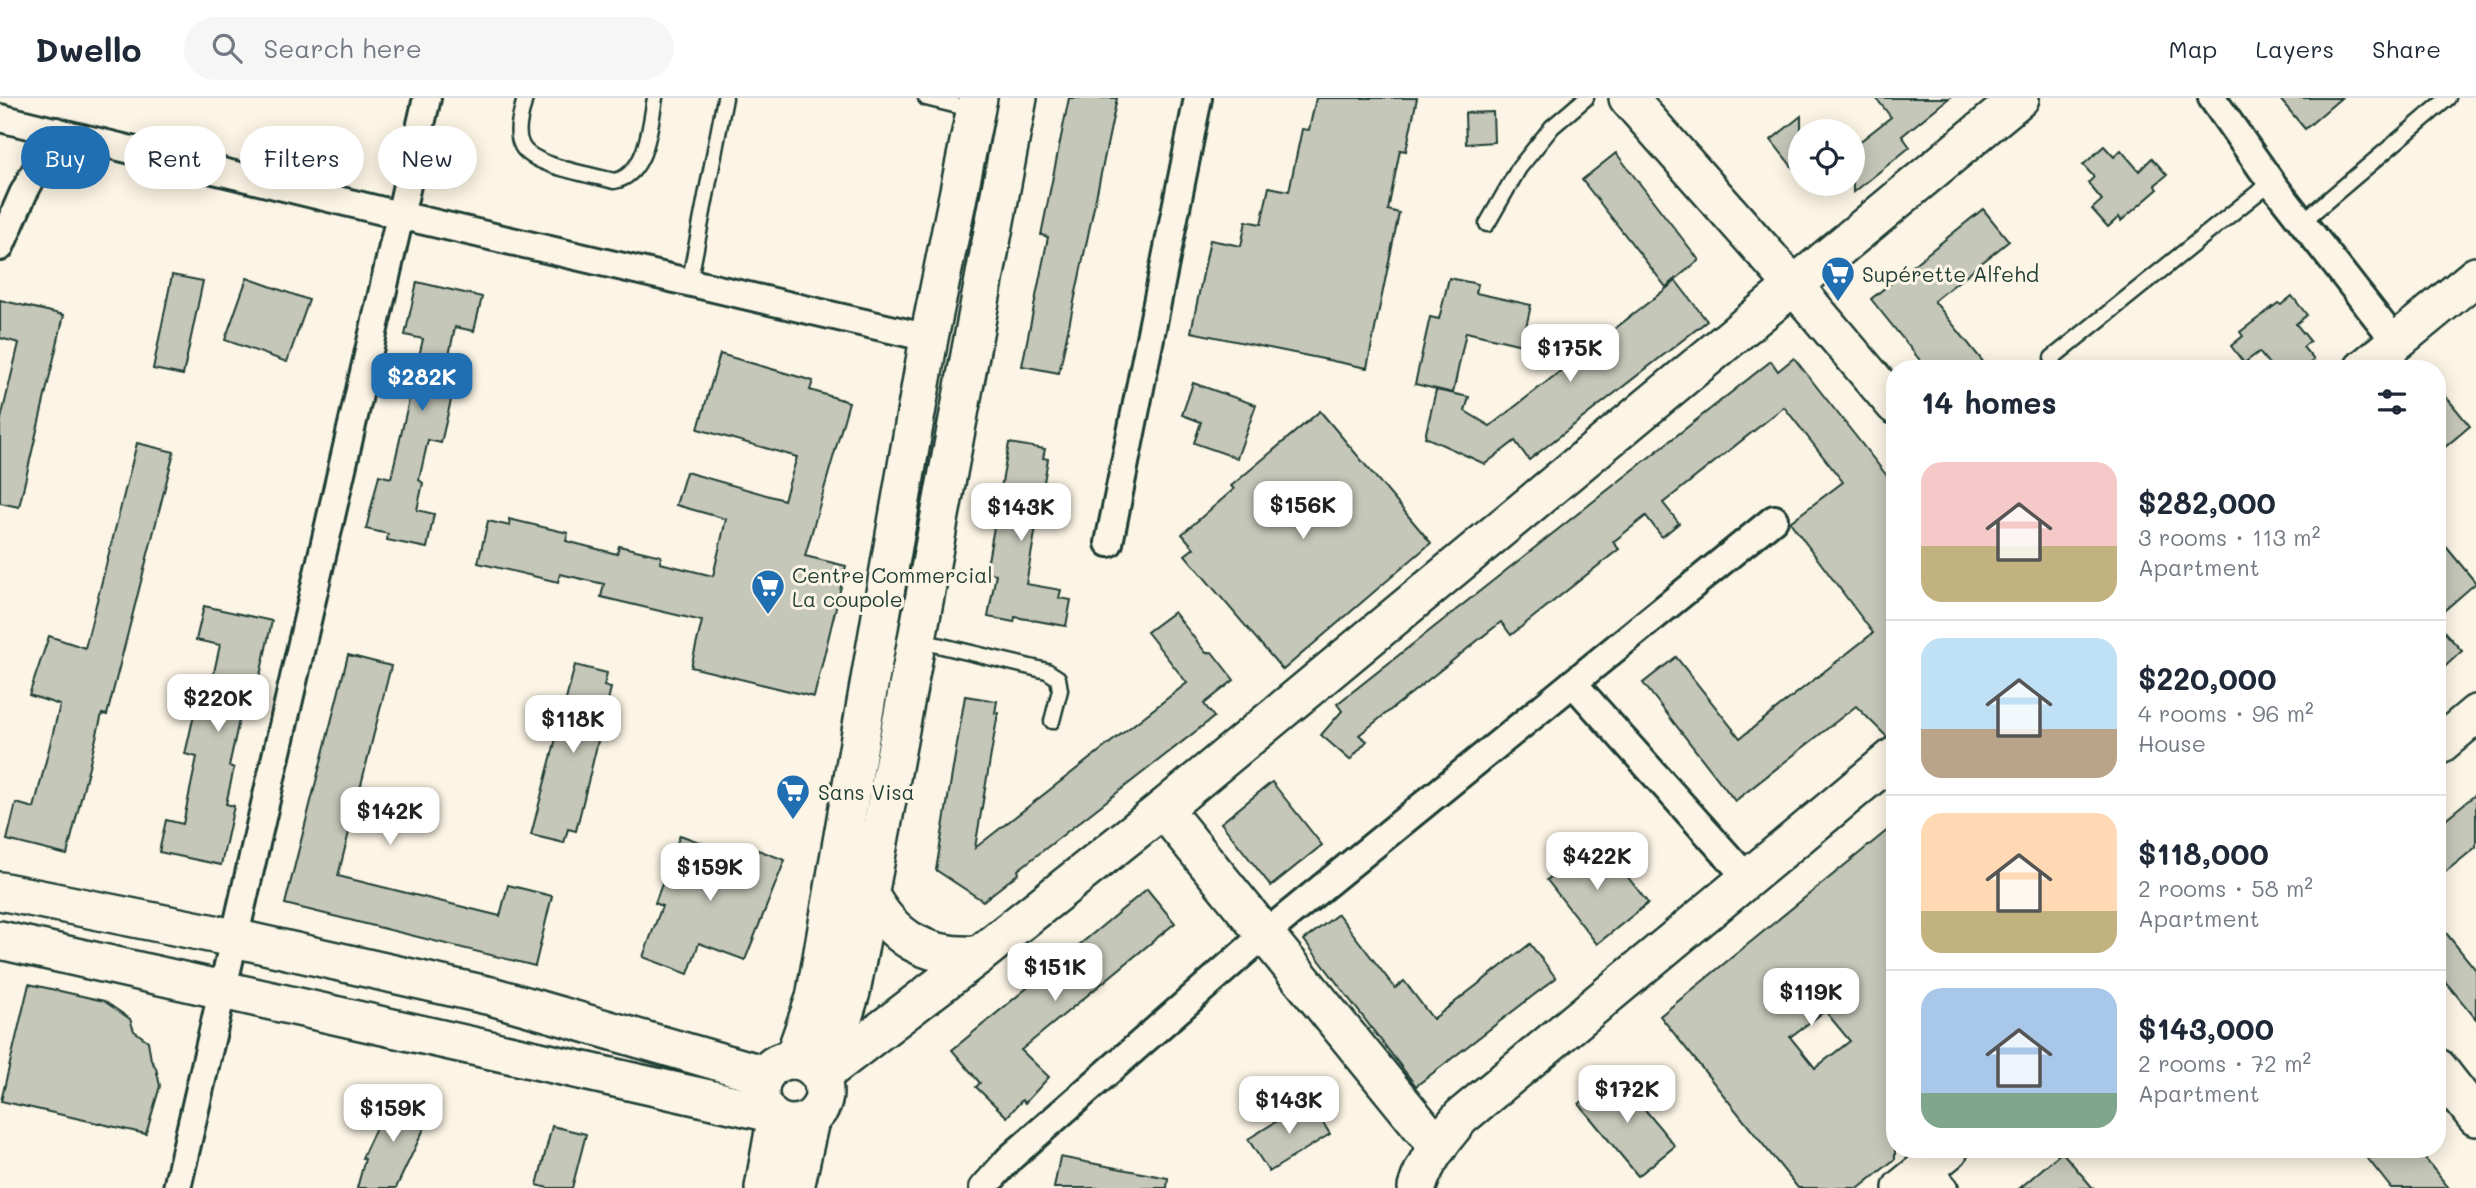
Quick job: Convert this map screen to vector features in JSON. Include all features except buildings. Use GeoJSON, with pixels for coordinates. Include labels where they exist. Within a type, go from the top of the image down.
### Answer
{"type":"FeatureCollection","features":[{"type":"Feature","properties":{"kind":"main road"},"geometry":{"type":"LineString","coordinates":[[799,1071],[848,1006],[1018,98]]}},
{"type":"Feature","properties":{"kind":"main road"},"geometry":{"type":"LineString","coordinates":[[1628,98],[1886,394]]}},
{"type":"Feature","properties":{"kind":"main road"},"geometry":{"type":"LineString","coordinates":[[795,1188],[784,1117],[761,1098],[762,1082],[799,1071],[979,955],[1163,809],[2020,98]]}},
{"type":"Feature","properties":{"kind":"main road"},"geometry":{"type":"LineString","coordinates":[[799,1071],[815,998],[929,338],[977,104]]}},
{"type":"Feature","properties":{"kind":"main road"},"geometry":{"type":"LineString","coordinates":[[2373,360],[2476,276]]}},
{"type":"Feature","properties":{"kind":"main road"},"geometry":{"type":"LineString","coordinates":[[2446,739],[2476,714]]}},
{"type":"Feature","properties":{"kind":"main road"},"geometry":{"type":"LineString","coordinates":[[1417,1188],[1438,1147],[1461,1117],[1886,764]]}},
{"type":"Feature","properties":{"kind":"main road"},"geometry":{"type":"LineString","coordinates":[[1163,809],[1438,1147]]}},
{"type":"Feature","properties":{"kind":"main road"},"geometry":{"type":"LineString","coordinates":[[0,891],[234,938],[491,996],[799,1071],[824,1084],[824,1100],[816,1114],[784,1117],[0,940]]}},
{"type":"Feature","properties":{"kind":"main road"},"geometry":{"type":"LineString","coordinates":[[868,892],[877,910],[890,925],[913,942],[941,953],[979,955]]}},
{"type":"Feature","properties":{"kind":"main road"},"geometry":{"type":"LineString","coordinates":[[2446,1078],[2476,1117]]}},
{"type":"Feature","properties":{"kind":"main road"},"geometry":{"type":"LineString","coordinates":[[764,1188],[784,1117]]}},
{"type":"Feature","properties":{"kind":"street"},"geometry":{"type":"LineString","coordinates":[[177,1188],[427,98]]}},
{"type":"Feature","properties":{"kind":"street"},"geometry":{"type":"LineString","coordinates":[[1109,543],[1198,98]]}},
{"type":"Feature","properties":{"kind":"street"},"geometry":{"type":"LineString","coordinates":[[2212,98],[2271,182],[2396,342]]}},
{"type":"Feature","properties":{"kind":"street"},"geometry":{"type":"LineString","coordinates":[[0,118],[35,126]]}},
{"type":"Feature","properties":{"kind":"street"},"geometry":{"type":"LineString","coordinates":[[110,144],[689,284],[929,338]]}},
{"type":"Feature","properties":{"kind":"street"},"geometry":{"type":"LineString","coordinates":[[0,247],[26,189]]}},
{"type":"Feature","properties":{"kind":"street"},"geometry":{"type":"LineString","coordinates":[[983,1188],[1010,1158],[1265,934],[1774,519]]}},
{"type":"Feature","properties":{"kind":"street"},"geometry":{"type":"LineString","coordinates":[[1573,683],[1748,879]]}},
{"type":"Feature","properties":{"kind":"lane"},"geometry":{"type":"LineString","coordinates":[[525,98],[519,122],[520,145],[527,153],[545,162],[614,181],[624,179],[635,169],[648,136],[655,98]]}},
{"type":"Feature","properties":{"kind":"lane"},"geometry":{"type":"LineString","coordinates":[[689,284],[725,98]]}},
{"type":"Feature","properties":{"kind":"lane"},"geometry":{"type":"LineString","coordinates":[[926,98],[977,104]]}},
{"type":"Feature","properties":{"kind":"lane"},"geometry":{"type":"LineString","coordinates":[[1487,224],[1519,168],[1552,127],[1586,98]]}},
{"type":"Feature","properties":{"kind":"lane"},"geometry":{"type":"LineString","coordinates":[[2302,222],[2448,98]]}},
{"type":"Feature","properties":{"kind":"lane"},"geometry":{"type":"LineString","coordinates":[[2052,358],[2271,182]]}},
{"type":"Feature","properties":{"kind":"lane"},"geometry":{"type":"LineString","coordinates":[[916,640],[1047,671],[1058,678],[1060,690],[1052,721]]}},
{"type":"Feature","properties":{"kind":"place","name":"Supérette Alfehd"},"geometry":{"type":"Point","coordinates":[1838,303]}},
{"type":"Feature","properties":{"kind":"place","name":"Centre Commercial La coupole"},"geometry":{"type":"Point","coordinates":[768,616]}},
{"type":"Feature","properties":{"kind":"place","name":"Sans Visa"},"geometry":{"type":"Point","coordinates":[793,821]}}]}
